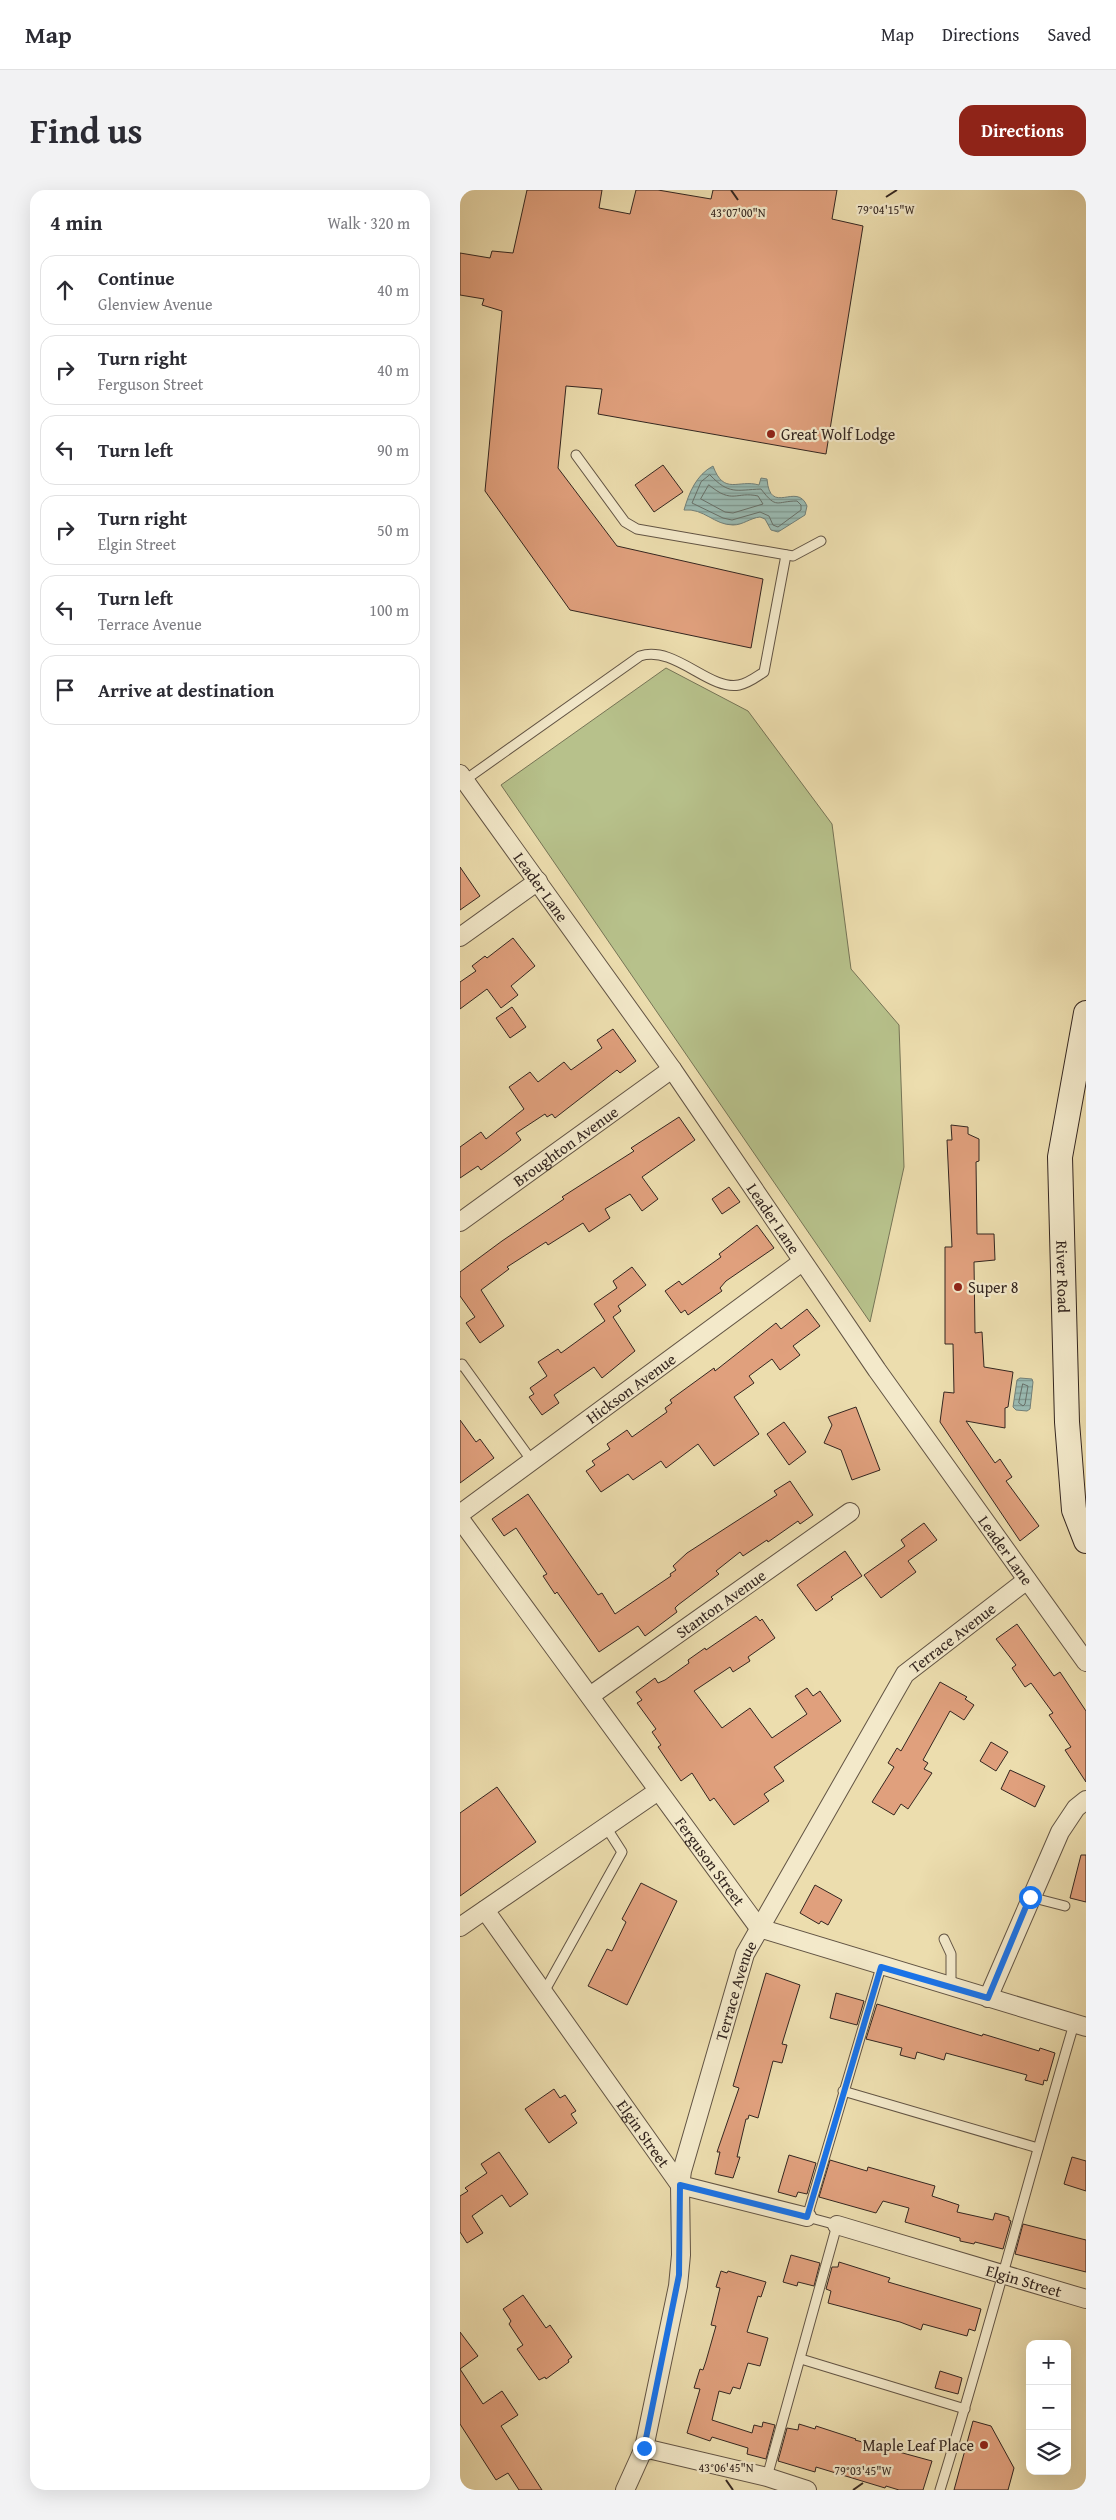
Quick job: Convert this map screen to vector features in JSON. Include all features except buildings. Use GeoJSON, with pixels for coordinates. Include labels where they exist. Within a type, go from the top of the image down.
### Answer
{"type":"FeatureCollection","features":[{"type":"Feature","properties":{"kind":"main road","name":"River Road"},"geometry":{"type":"LineString","coordinates":[[1086,1013],[1060,1157],[1067,1422],[1074,1510],[1086,1541]]}},
{"type":"Feature","properties":{"kind":"street","name":"Leader Lane"},"geometry":{"type":"LineString","coordinates":[[462,777],[672,1069],[802,1262],[1086,1662]]}},
{"type":"Feature","properties":{"kind":"street"},"geometry":{"type":"LineString","coordinates":[[460,937],[538,881]]}},
{"type":"Feature","properties":{"kind":"street","name":"Broughton Avenue"},"geometry":{"type":"LineString","coordinates":[[460,1222],[672,1069]]}},
{"type":"Feature","properties":{"kind":"street","name":"Hickson Avenue"},"geometry":{"type":"LineString","coordinates":[[460,1514],[802,1262]]}},
{"type":"Feature","properties":{"kind":"street","name":"Stanton Avenue"},"geometry":{"type":"LineString","coordinates":[[590,1696],[850,1512]]}},
{"type":"Feature","properties":{"kind":"street","name":"Ferguson Street"},"geometry":{"type":"LineString","coordinates":[[460,1519],[759,1928]]}},
{"type":"Feature","properties":{"kind":"street","name":"Terrace Avenue"},"geometry":{"type":"LineString","coordinates":[[625,2490],[644,2448],[679,2275],[680,2185],[688,2150],[745,1954],[905,1674],[1027,1580]]}},
{"type":"Feature","properties":{"kind":"street"},"geometry":{"type":"LineString","coordinates":[[460,1927],[658,1791]]}},
{"type":"Feature","properties":{"kind":"street"},"geometry":{"type":"LineString","coordinates":[[988,1998],[1030,1897],[1066,1820],[1086,1800]]}},
{"type":"Feature","properties":{"kind":"street","name":"Elgin Street"},"geometry":{"type":"LineString","coordinates":[[485,1910],[680,2185],[807,2217]]}},
{"type":"Feature","properties":{"kind":"street"},"geometry":{"type":"LineString","coordinates":[[759,1928],[881,1967],[1080,2025]]}},
{"type":"Feature","properties":{"kind":"street","name":"Elgin Street"},"geometry":{"type":"LineString","coordinates":[[837,2225],[1086,2298]]}},
{"type":"Feature","properties":{"kind":"street"},"geometry":{"type":"LineString","coordinates":[[644,2448],[768,2477],[807,2490]]}},
{"type":"Feature","properties":{"kind":"lane"},"geometry":{"type":"LineString","coordinates":[[576,455],[625,522],[637,529],[786,555],[799,555],[821,541]]}},
{"type":"Feature","properties":{"kind":"lane"},"geometry":{"type":"LineString","coordinates":[[462,777],[640,656],[661,654],[728,685],[745,684],[764,672],[786,555]]}},
{"type":"Feature","properties":{"kind":"lane"},"geometry":{"type":"LineString","coordinates":[[460,1366],[462,1364],[532,1461]]}},
{"type":"Feature","properties":{"kind":"lane"},"geometry":{"type":"LineString","coordinates":[[544,1992],[622,1852],[606,1826]]}},
{"type":"Feature","properties":{"kind":"lane"},"geometry":{"type":"LineString","coordinates":[[1030,1897],[1065,1906]]}},
{"type":"Feature","properties":{"kind":"lane"},"geometry":{"type":"LineString","coordinates":[[944,1939],[951,1954],[951,1987]]}},
{"type":"Feature","properties":{"kind":"lane"},"geometry":{"type":"LineString","coordinates":[[807,2217],[881,1967]]}},
{"type":"Feature","properties":{"kind":"lane"},"geometry":{"type":"LineString","coordinates":[[940,2490],[1004,2273],[1038,2148],[1080,2025]]}},
{"type":"Feature","properties":{"kind":"lane"},"geometry":{"type":"LineString","coordinates":[[843,2091],[1038,2148]]}},
{"type":"Feature","properties":{"kind":"lane","name":"Elgin Street"},"geometry":{"type":"LineString","coordinates":[[807,2217],[837,2225]]}},
{"type":"Feature","properties":{"kind":"lane"},"geometry":{"type":"LineString","coordinates":[[768,2477],[837,2225]]}},
{"type":"Feature","properties":{"kind":"lane"},"geometry":{"type":"LineString","coordinates":[[801,2359],[965,2409]]}},
{"type":"Feature","properties":{"kind":"green space"},"geometry":{"type":"Polygon","coordinates":[[[666,668],[748,711],[832,824],[851,969],[899,1025],[904,1167],[870,1322],[501,785],[666,668]]]}},
{"type":"Feature","properties":{"kind":"water"},"geometry":{"type":"Polygon","coordinates":[[[713,466],[717,475],[727,484],[759,485],[761,478],[767,479],[769,490],[773,496],[778,498],[791,496],[803,499],[807,506],[805,515],[778,532],[771,530],[765,519],[760,517],[733,525],[720,522],[691,510],[684,510],[698,479],[713,466]]]}},
{"type":"Feature","properties":{"kind":"water"},"geometry":{"type":"Polygon","coordinates":[[[1020,1378],[1032,1379],[1033,1382],[1030,1409],[1027,1411],[1016,1410],[1013,1407],[1017,1380],[1020,1378]]]}},
{"type":"Feature","properties":{"kind":"place","name":"Great Wolf Lodge"},"geometry":{"type":"Point","coordinates":[771,434]}},
{"type":"Feature","properties":{"kind":"place","name":"Super 8"},"geometry":{"type":"Point","coordinates":[958,1287]}},
{"type":"Feature","properties":{"kind":"place","name":"Maple Leaf Place"},"geometry":{"type":"Point","coordinates":[984,2445]}},
{"type":"Feature","properties":{"kind":"route"},"geometry":{"type":"LineString","coordinates":[[644,2448],[678,2286],[681,2255],[680,2185],[807,2217],[881,1967],[988,1998],[1030,1897]]}}]}
